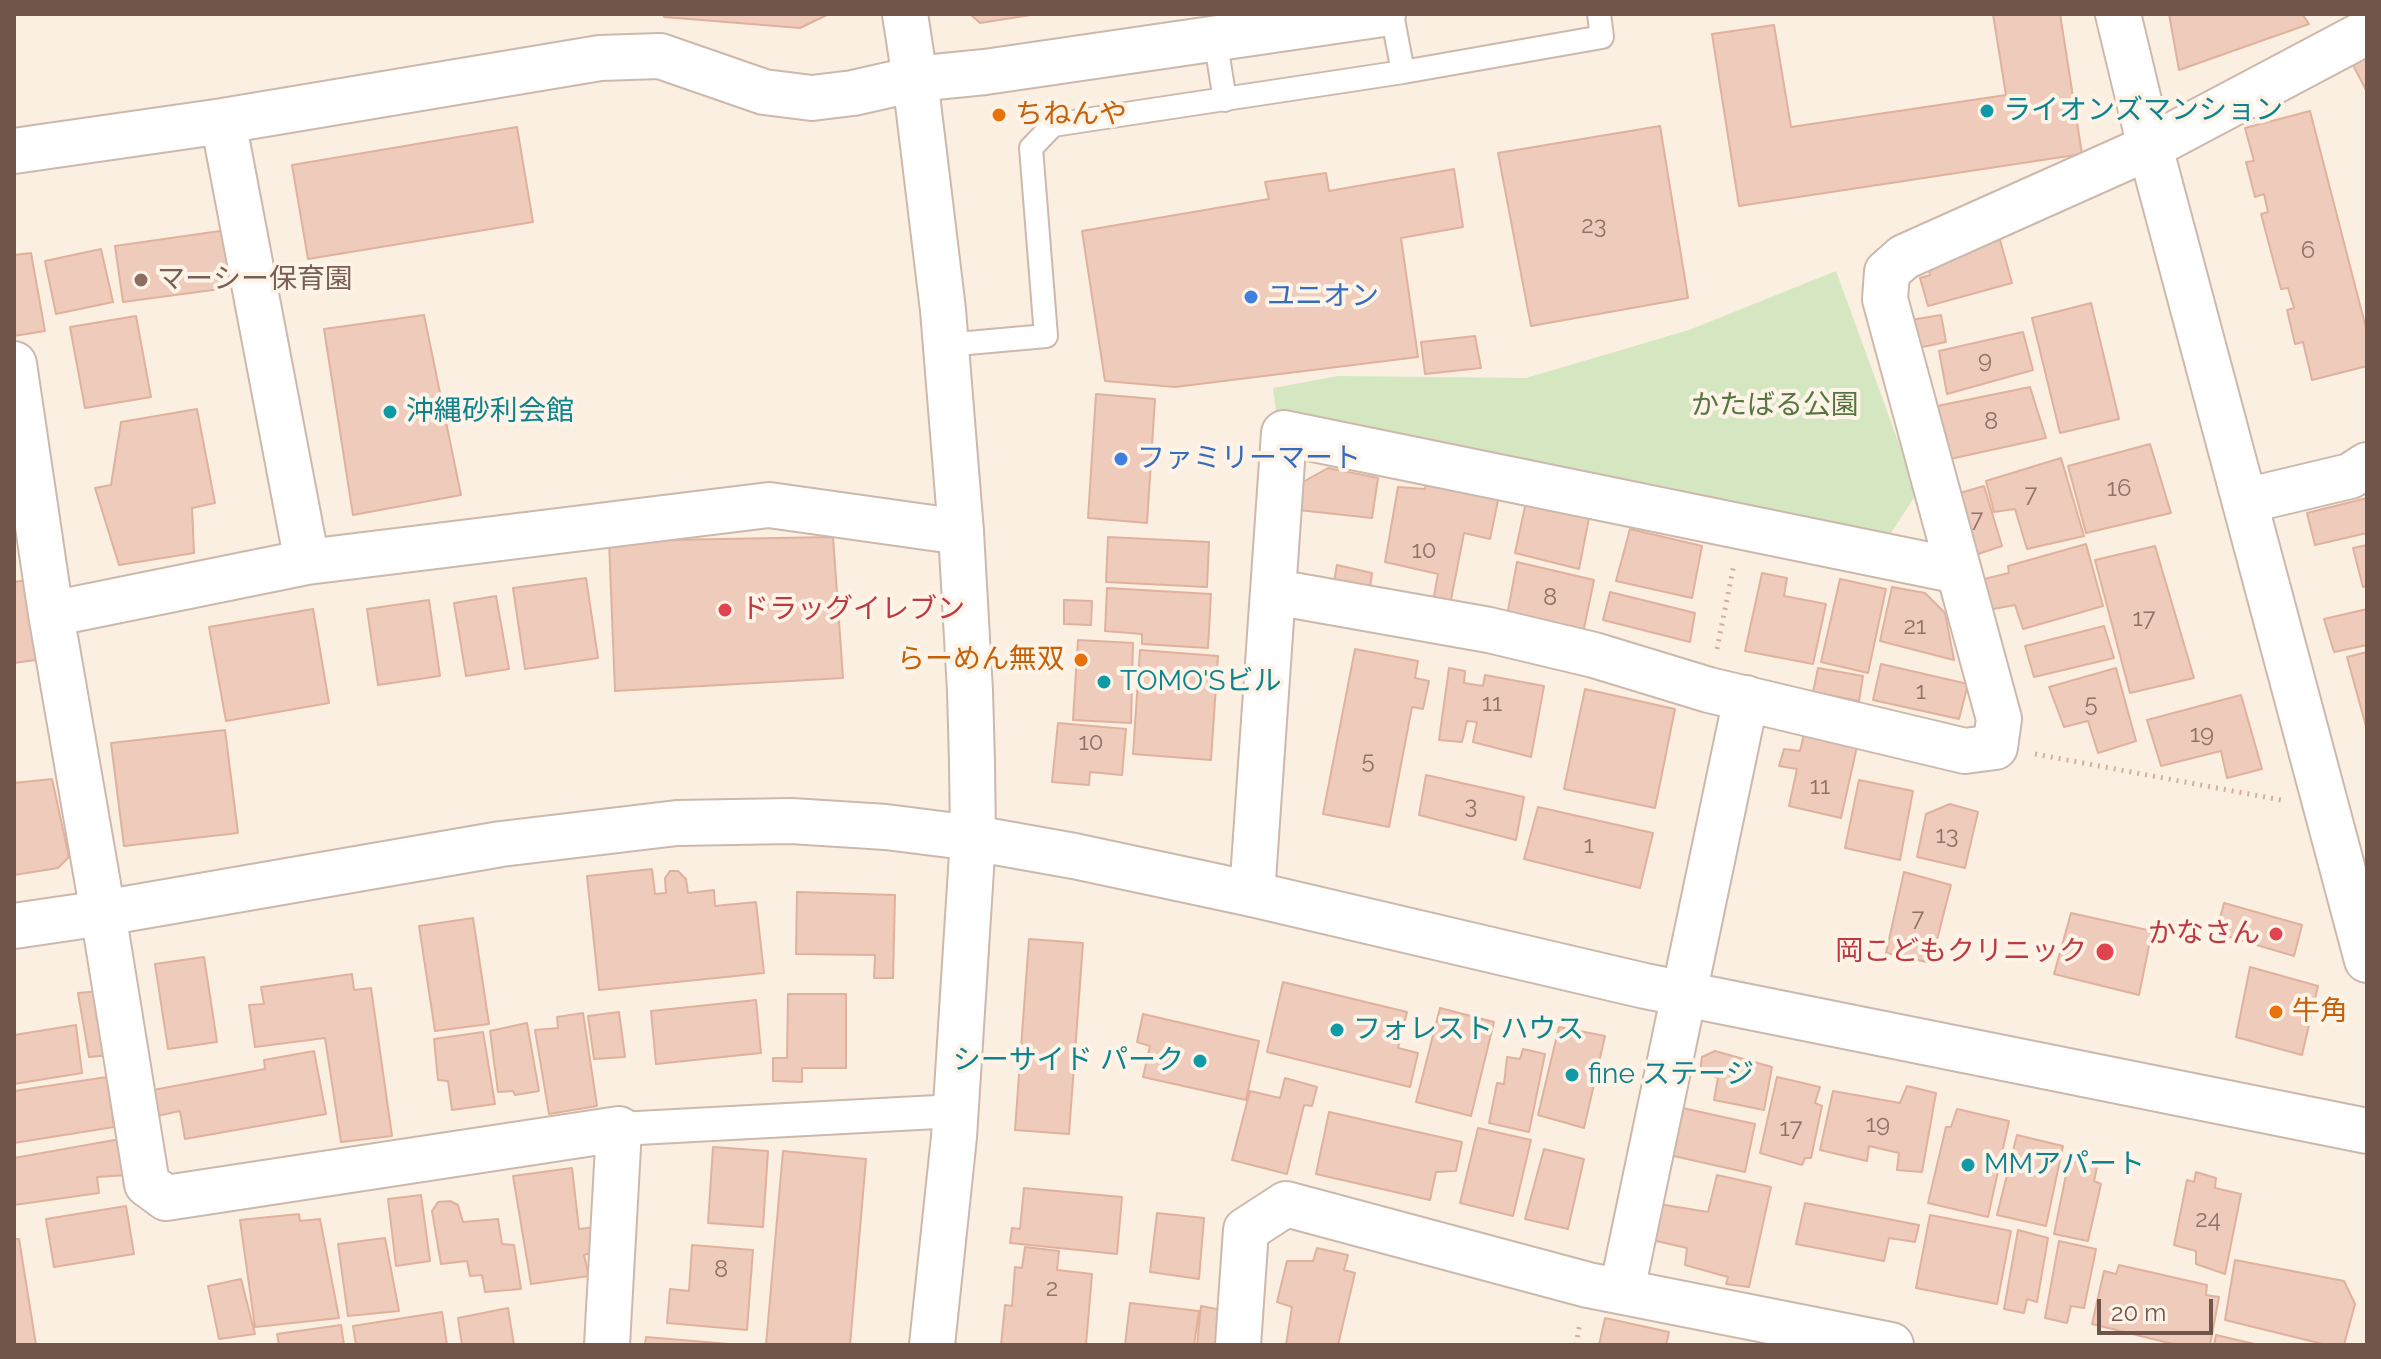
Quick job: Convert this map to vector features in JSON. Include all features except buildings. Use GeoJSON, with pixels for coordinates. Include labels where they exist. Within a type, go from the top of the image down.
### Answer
{"type":"FeatureCollection","features":[{"type":"Feature","properties":{"kind":"street"},"geometry":{"type":"LineString","coordinates":[[905,14],[946,345],[970,691],[973,838],[956,1111],[932,1345]]}},
{"type":"Feature","properties":{"kind":"street"},"geometry":{"type":"LineString","coordinates":[[14,151],[223,121],[600,58],[660,56],[764,92],[812,98],[853,93],[915,79],[985,72],[1383,14]]}},
{"type":"Feature","properties":{"kind":"street"},"geometry":{"type":"LineString","coordinates":[[2118,14],[2150,147],[2367,960]]}},
{"type":"Feature","properties":{"kind":"street"},"geometry":{"type":"LineString","coordinates":[[1275,592],[1489,630],[1594,655],[1727,694],[1965,751],[1995,747],[1999,719],[1885,299],[1887,272],[1904,257],[2150,147],[2367,32]]}},
{"type":"Feature","properties":{"kind":"street"},"geometry":{"type":"LineString","coordinates":[[223,121],[307,562]]}},
{"type":"Feature","properties":{"kind":"street"},"geometry":{"type":"LineString","coordinates":[[14,364],[51,614],[147,1184],[166,1198],[619,1129],[956,1111]]}},
{"type":"Feature","properties":{"kind":"street"},"geometry":{"type":"LineString","coordinates":[[1252,894],[1284,433],[1958,571]]}},
{"type":"Feature","properties":{"kind":"street"},"geometry":{"type":"LineString","coordinates":[[2245,501],[2350,476],[2367,465]]}},
{"type":"Feature","properties":{"kind":"street"},"geometry":{"type":"LineString","coordinates":[[51,614],[307,562],[769,505],[961,532]]}},
{"type":"Feature","properties":{"kind":"street"},"geometry":{"type":"LineString","coordinates":[[1622,1290],[1683,994],[1727,694]]}},
{"type":"Feature","properties":{"kind":"street"},"geometry":{"type":"LineString","coordinates":[[14,926],[501,844],[677,823],[791,821],[886,827],[1074,856],[1683,994],[2367,1131]]}},
{"type":"Feature","properties":{"kind":"street"},"geometry":{"type":"LineString","coordinates":[[607,1345],[619,1129]]}},
{"type":"Feature","properties":{"kind":"street"},"geometry":{"type":"LineString","coordinates":[[1238,1345],[1246,1230],[1286,1204],[1588,1285],[1891,1345]]}},
{"type":"Feature","properties":{"kind":"lane"},"geometry":{"type":"LineString","coordinates":[[1392,14],[1403,72]]}},
{"type":"Feature","properties":{"kind":"lane"},"geometry":{"type":"LineString","coordinates":[[946,345],[1046,336],[1031,148],[1053,125],[1403,72],[1602,37],[1599,14]]}},
{"type":"Feature","properties":{"kind":"lane"},"geometry":{"type":"LineString","coordinates":[[1215,38],[1225,100]]}},
{"type":"Feature","properties":{"kind":"path"},"geometry":{"type":"LineString","coordinates":[[1727,694],[1741,527]]}},
{"type":"Feature","properties":{"kind":"path"},"geometry":{"type":"LineString","coordinates":[[1995,747],[2327,808]]}},
{"type":"Feature","properties":{"kind":"green space","name":"かたばる公園"},"geometry":{"type":"Polygon","coordinates":[[[1836,271],[1917,493],[1891,533],[1276,413],[1273,388],[1338,376],[1526,378],[1689,330],[1836,271]]]}},
{"type":"Feature","properties":{"kind":"place","name":"ライオンズマンション"},"geometry":{"type":"Point","coordinates":[1987,111]}},
{"type":"Feature","properties":{"kind":"place","name":"ちねんや"},"geometry":{"type":"Point","coordinates":[999,115]}},
{"type":"Feature","properties":{"kind":"place","name":"マーシー保育園"},"geometry":{"type":"Point","coordinates":[141,280]}},
{"type":"Feature","properties":{"kind":"place","name":"ユニオン"},"geometry":{"type":"Point","coordinates":[1251,297]}},
{"type":"Feature","properties":{"kind":"place","name":"沖縄砂利会館"},"geometry":{"type":"Point","coordinates":[390,412]}},
{"type":"Feature","properties":{"kind":"place","name":"ファミリーマート"},"geometry":{"type":"Point","coordinates":[1121,459]}},
{"type":"Feature","properties":{"kind":"place","name":"ドラッグイレブン"},"geometry":{"type":"Point","coordinates":[725,610]}},
{"type":"Feature","properties":{"kind":"place","name":"らーめん無双"},"geometry":{"type":"Point","coordinates":[1081,660]}},
{"type":"Feature","properties":{"kind":"place","name":"TOMO'Sビル"},"geometry":{"type":"Point","coordinates":[1104,682]}},
{"type":"Feature","properties":{"kind":"place","name":"かなさん"},"geometry":{"type":"Point","coordinates":[2276,934]}},
{"type":"Feature","properties":{"kind":"place","name":"岡こどもクリニック"},"geometry":{"type":"Point","coordinates":[2105,952]}},
{"type":"Feature","properties":{"kind":"place","name":"牛角"},"geometry":{"type":"Point","coordinates":[2276,1012]}},
{"type":"Feature","properties":{"kind":"place","name":"フォレスト ハウス"},"geometry":{"type":"Point","coordinates":[1337,1030]}},
{"type":"Feature","properties":{"kind":"place","name":"シーサイド パーク"},"geometry":{"type":"Point","coordinates":[1200,1061]}},
{"type":"Feature","properties":{"kind":"place","name":"fine ステージ"},"geometry":{"type":"Point","coordinates":[1572,1075]}},
{"type":"Feature","properties":{"kind":"place","name":"MMアパート"},"geometry":{"type":"Point","coordinates":[1968,1165]}}]}
